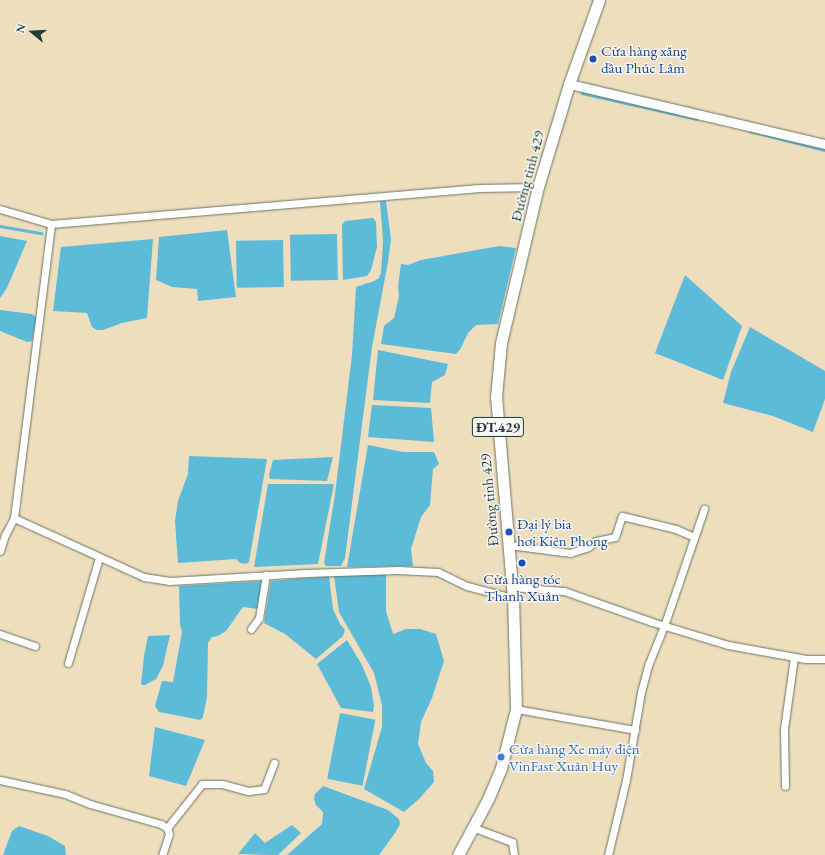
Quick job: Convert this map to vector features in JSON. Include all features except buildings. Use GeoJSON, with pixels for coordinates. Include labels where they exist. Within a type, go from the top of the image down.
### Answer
{"type":"FeatureCollection","features":[{"type":"Feature","properties":{"kind":"main road","name":"Đường tỉnh 429"},"geometry":{"type":"LineString","coordinates":[[458,855],[488,799],[501,768],[516,710],[513,592],[497,422],[498,368],[501,343],[538,187],[568,84],[599,0]]}},
{"type":"Feature","properties":{"kind":"street"},"geometry":{"type":"LineString","coordinates":[[568,84],[825,144]]}},
{"type":"Feature","properties":{"kind":"street"},"geometry":{"type":"LineString","coordinates":[[0,210],[51,224],[479,188],[538,187]]}},
{"type":"Feature","properties":{"kind":"street"},"geometry":{"type":"LineString","coordinates":[[0,551],[5,535],[14,518],[51,224]]}},
{"type":"Feature","properties":{"kind":"street"},"geometry":{"type":"LineString","coordinates":[[608,855],[626,780],[641,692],[649,663],[664,626],[704,509]]}},
{"type":"Feature","properties":{"kind":"street"},"geometry":{"type":"LineString","coordinates":[[509,545],[570,553],[588,547],[596,541],[615,537],[622,516],[676,529],[694,537]]}},
{"type":"Feature","properties":{"kind":"street"},"geometry":{"type":"LineString","coordinates":[[14,518],[144,578],[170,581],[266,575],[382,571],[438,572],[467,586],[513,592],[564,591],[664,626],[728,645],[794,657],[825,659]]}},
{"type":"Feature","properties":{"kind":"street"},"geometry":{"type":"LineString","coordinates":[[68,663],[99,558]]}},
{"type":"Feature","properties":{"kind":"street"},"geometry":{"type":"LineString","coordinates":[[251,629],[259,618],[266,575]]}},
{"type":"Feature","properties":{"kind":"street"},"geometry":{"type":"LineString","coordinates":[[0,634],[35,646]]}},
{"type":"Feature","properties":{"kind":"street"},"geometry":{"type":"LineString","coordinates":[[785,786],[784,729],[794,657]]}},
{"type":"Feature","properties":{"kind":"street"},"geometry":{"type":"LineString","coordinates":[[516,710],[635,730]]}},
{"type":"Feature","properties":{"kind":"street"},"geometry":{"type":"LineString","coordinates":[[167,828],[202,784],[222,784],[249,791],[264,789],[274,763]]}},
{"type":"Feature","properties":{"kind":"street"},"geometry":{"type":"LineString","coordinates":[[0,780],[65,794],[90,804],[162,824],[167,828],[169,834],[162,855]]}},
{"type":"Feature","properties":{"kind":"street"},"geometry":{"type":"LineString","coordinates":[[472,827],[512,842],[515,855]]}},
{"type":"Feature","properties":{"kind":"water"},"geometry":{"type":"Polygon","coordinates":[[[380,201],[386,201],[391,239],[372,347],[345,558],[341,566],[326,566],[324,563],[335,494],[352,355],[356,287],[374,281],[379,278],[381,273],[383,241],[380,201]]]}},
{"type":"Feature","properties":{"kind":"water"},"geometry":{"type":"Polygon","coordinates":[[[373,218],[376,222],[377,247],[371,270],[367,276],[343,280],[342,225],[345,221],[373,218]]]}},
{"type":"Feature","properties":{"kind":"water"},"geometry":{"type":"Polygon","coordinates":[[[227,230],[236,297],[198,301],[197,289],[172,287],[156,280],[159,237],[227,230]]]}},
{"type":"Feature","properties":{"kind":"water"},"geometry":{"type":"Polygon","coordinates":[[[337,234],[338,280],[291,281],[290,235],[337,234]]]}},
{"type":"Feature","properties":{"kind":"water"},"geometry":{"type":"Polygon","coordinates":[[[0,236],[27,241],[7,288],[0,298],[0,236]]]}},
{"type":"Feature","properties":{"kind":"water"},"geometry":{"type":"Polygon","coordinates":[[[153,239],[147,318],[122,323],[103,330],[97,330],[92,327],[87,313],[53,311],[61,247],[153,239]]]}},
{"type":"Feature","properties":{"kind":"water"},"geometry":{"type":"Polygon","coordinates":[[[283,240],[284,287],[237,288],[236,241],[283,240]]]}},
{"type":"Feature","properties":{"kind":"water"},"geometry":{"type":"Polygon","coordinates":[[[499,246],[516,248],[498,324],[476,325],[468,333],[461,348],[456,354],[381,344],[384,326],[394,318],[399,296],[398,286],[401,264],[408,265],[421,260],[499,246]]]}},
{"type":"Feature","properties":{"kind":"water"},"geometry":{"type":"Polygon","coordinates":[[[685,275],[742,326],[723,380],[655,353],[685,275]]]}},
{"type":"Feature","properties":{"kind":"water"},"geometry":{"type":"Polygon","coordinates":[[[0,310],[32,314],[35,316],[36,319],[32,341],[27,342],[0,331],[0,310]]]}},
{"type":"Feature","properties":{"kind":"water"},"geometry":{"type":"Polygon","coordinates":[[[750,327],[825,371],[825,399],[813,432],[773,416],[723,403],[731,372],[750,327]]]}},
{"type":"Feature","properties":{"kind":"water"},"geometry":{"type":"Polygon","coordinates":[[[378,350],[448,364],[445,375],[432,382],[430,403],[373,400],[378,350]]]}},
{"type":"Feature","properties":{"kind":"water"},"geometry":{"type":"Polygon","coordinates":[[[372,405],[431,408],[434,442],[368,437],[372,405]]]}},
{"type":"Feature","properties":{"kind":"water"},"geometry":{"type":"Polygon","coordinates":[[[368,445],[403,452],[434,452],[439,464],[433,469],[430,505],[421,517],[411,549],[413,566],[347,567],[368,445]]]}},
{"type":"Feature","properties":{"kind":"water"},"geometry":{"type":"Polygon","coordinates":[[[189,456],[267,459],[249,562],[246,564],[240,563],[236,559],[178,563],[175,521],[178,501],[188,474],[189,456]]]}},
{"type":"Feature","properties":{"kind":"water"},"geometry":{"type":"Polygon","coordinates":[[[333,457],[327,481],[270,479],[269,475],[273,460],[333,457]]]}},
{"type":"Feature","properties":{"kind":"water"},"geometry":{"type":"Polygon","coordinates":[[[268,484],[334,484],[318,564],[254,567],[268,484]]]}},
{"type":"Feature","properties":{"kind":"water"},"geometry":{"type":"Polygon","coordinates":[[[386,574],[386,611],[393,634],[406,629],[420,629],[436,634],[444,661],[432,698],[421,722],[418,744],[426,763],[433,771],[434,782],[419,799],[404,812],[364,789],[382,727],[382,705],[374,673],[339,612],[334,576],[386,574]]]}},
{"type":"Feature","properties":{"kind":"water"},"geometry":{"type":"Polygon","coordinates":[[[329,576],[333,609],[340,624],[345,630],[343,636],[316,659],[285,634],[264,623],[271,581],[329,576]]]}},
{"type":"Feature","properties":{"kind":"water"},"geometry":{"type":"Polygon","coordinates":[[[265,581],[258,609],[243,607],[226,631],[218,636],[212,637],[208,643],[207,697],[203,717],[200,720],[159,712],[155,706],[162,681],[173,682],[182,632],[180,625],[179,586],[265,581]]]}},
{"type":"Feature","properties":{"kind":"water"},"geometry":{"type":"Polygon","coordinates":[[[170,635],[163,666],[156,679],[145,685],[141,685],[148,636],[170,635]]]}},
{"type":"Feature","properties":{"kind":"water"},"geometry":{"type":"Polygon","coordinates":[[[347,640],[362,665],[371,687],[374,706],[373,712],[341,708],[317,664],[347,640]]]}},
{"type":"Feature","properties":{"kind":"water"},"geometry":{"type":"Polygon","coordinates":[[[340,713],[375,720],[363,786],[327,779],[340,713]]]}},
{"type":"Feature","properties":{"kind":"water"},"geometry":{"type":"Polygon","coordinates":[[[155,727],[205,740],[186,786],[149,776],[155,727]]]}},
{"type":"Feature","properties":{"kind":"water"},"geometry":{"type":"Polygon","coordinates":[[[323,786],[388,810],[399,819],[400,824],[395,833],[379,855],[287,855],[322,824],[323,812],[316,805],[314,799],[315,794],[323,786]]]}},
{"type":"Feature","properties":{"kind":"water"},"geometry":{"type":"Polygon","coordinates":[[[292,825],[301,833],[278,855],[238,854],[255,833],[265,843],[292,825]]]}},
{"type":"Feature","properties":{"kind":"water"},"geometry":{"type":"Polygon","coordinates":[[[19,826],[48,836],[65,846],[66,855],[3,855],[12,831],[19,826]]]}},
{"type":"Feature","properties":{"kind":"waterway"},"geometry":{"type":"LineString","coordinates":[[582,93],[697,119]]}},
{"type":"Feature","properties":{"kind":"waterway"},"geometry":{"type":"LineString","coordinates":[[750,131],[825,150]]}},
{"type":"Feature","properties":{"kind":"waterway"},"geometry":{"type":"LineString","coordinates":[[0,226],[41,233]]}},
{"type":"Feature","properties":{"kind":"place","name":"Cửa hàng xăng dầu Phúc Lâm"},"geometry":{"type":"Point","coordinates":[593,59]}},
{"type":"Feature","properties":{"kind":"place","name":"Đại lý bia hơi Kiên Phong"},"geometry":{"type":"Point","coordinates":[509,532]}},
{"type":"Feature","properties":{"kind":"place","name":"Cửa hàng tóc Thanh Xuân"},"geometry":{"type":"Point","coordinates":[522,563]}},
{"type":"Feature","properties":{"kind":"place","name":"Cửa hàng Xe máy điện VinFast Xuân Huy"},"geometry":{"type":"Point","coordinates":[501,757]}}]}
